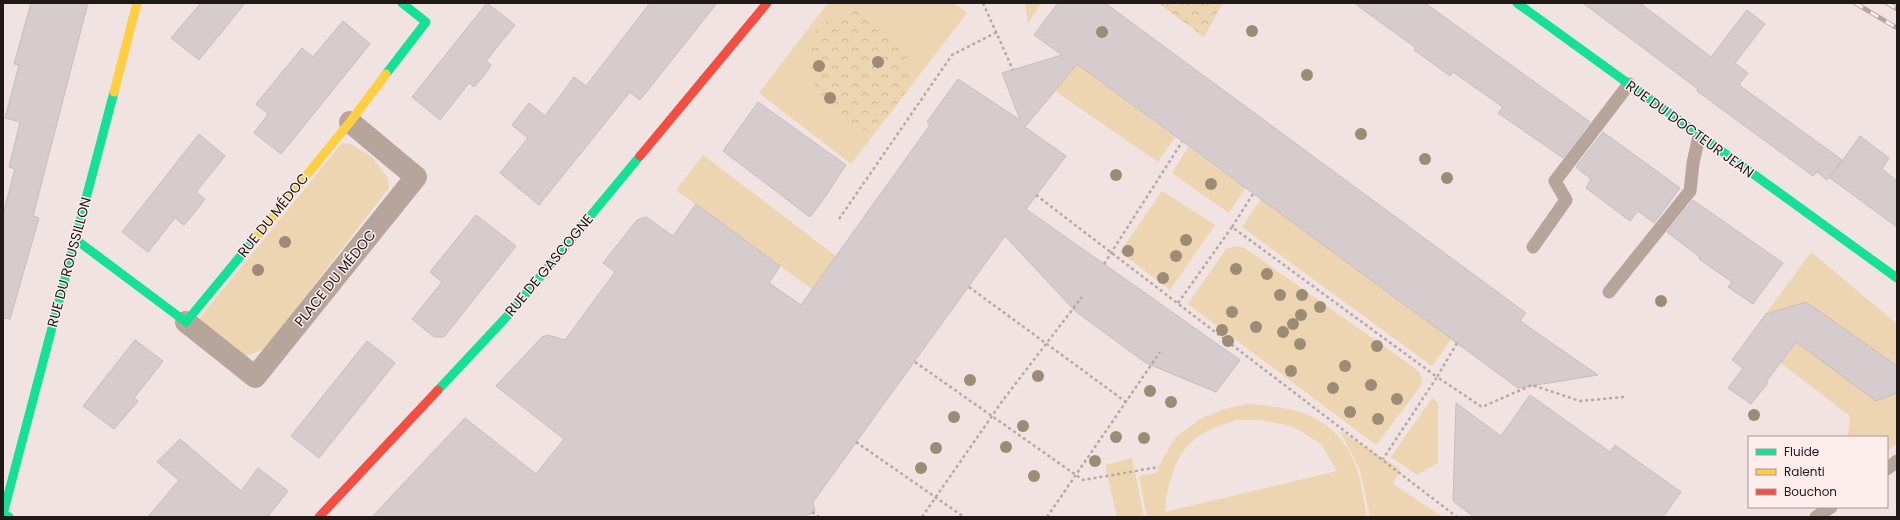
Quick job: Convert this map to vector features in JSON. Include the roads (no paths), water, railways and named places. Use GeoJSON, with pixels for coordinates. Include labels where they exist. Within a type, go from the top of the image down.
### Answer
{"type":"FeatureCollection","features":[{"type":"Feature","properties":{"kind":"street","name":"RUE DU ROUSSILLON"},"geometry":{"type":"LineString","coordinates":[[9,517],[3,514],[136,3]]}},
{"type":"Feature","properties":{"kind":"street","name":"RUE DU MÉDOC"},"geometry":{"type":"LineString","coordinates":[[186,322],[350,122],[426,22],[402,3]]}},
{"type":"Feature","properties":{"kind":"street","name":"RUE DE GASCOGNE"},"geometry":{"type":"LineString","coordinates":[[319,517],[511,312],[767,3]]}},
{"type":"Feature","properties":{"kind":"street","name":"RUE DU DOCTEUR JEAN"},"geometry":{"type":"LineString","coordinates":[[1517,3],[1863,255],[1895,282]]}},
{"type":"Feature","properties":{"kind":"street","name":"PLACE DU MÉDOC"},"geometry":{"type":"LineString","coordinates":[[186,322],[255,377],[416,177],[350,122]]}},
{"type":"Feature","properties":{"kind":"street"},"geometry":{"type":"LineString","coordinates":[[75,239],[186,322]]}},
{"type":"Feature","properties":{"kind":"lane"},"geometry":{"type":"LineString","coordinates":[[1533,247],[1566,200],[1555,181],[1629,84]]}},
{"type":"Feature","properties":{"kind":"lane"},"geometry":{"type":"LineString","coordinates":[[1609,292],[1690,191],[1693,163],[1699,136]]}},
{"type":"Feature","properties":{"kind":"lane"},"geometry":{"type":"LineString","coordinates":[[1888,468],[1897,461]]}},
{"type":"Feature","properties":{"kind":"lane"},"geometry":{"type":"LineString","coordinates":[[1816,517],[1830,508]]}},
{"type":"Feature","properties":{"kind":"railway"},"geometry":{"type":"LineString","coordinates":[[1855,3],[1897,28]]}},
{"type":"Feature","properties":{"kind":"railway"},"geometry":{"type":"LineString","coordinates":[[1887,3],[1897,9]]}}]}
